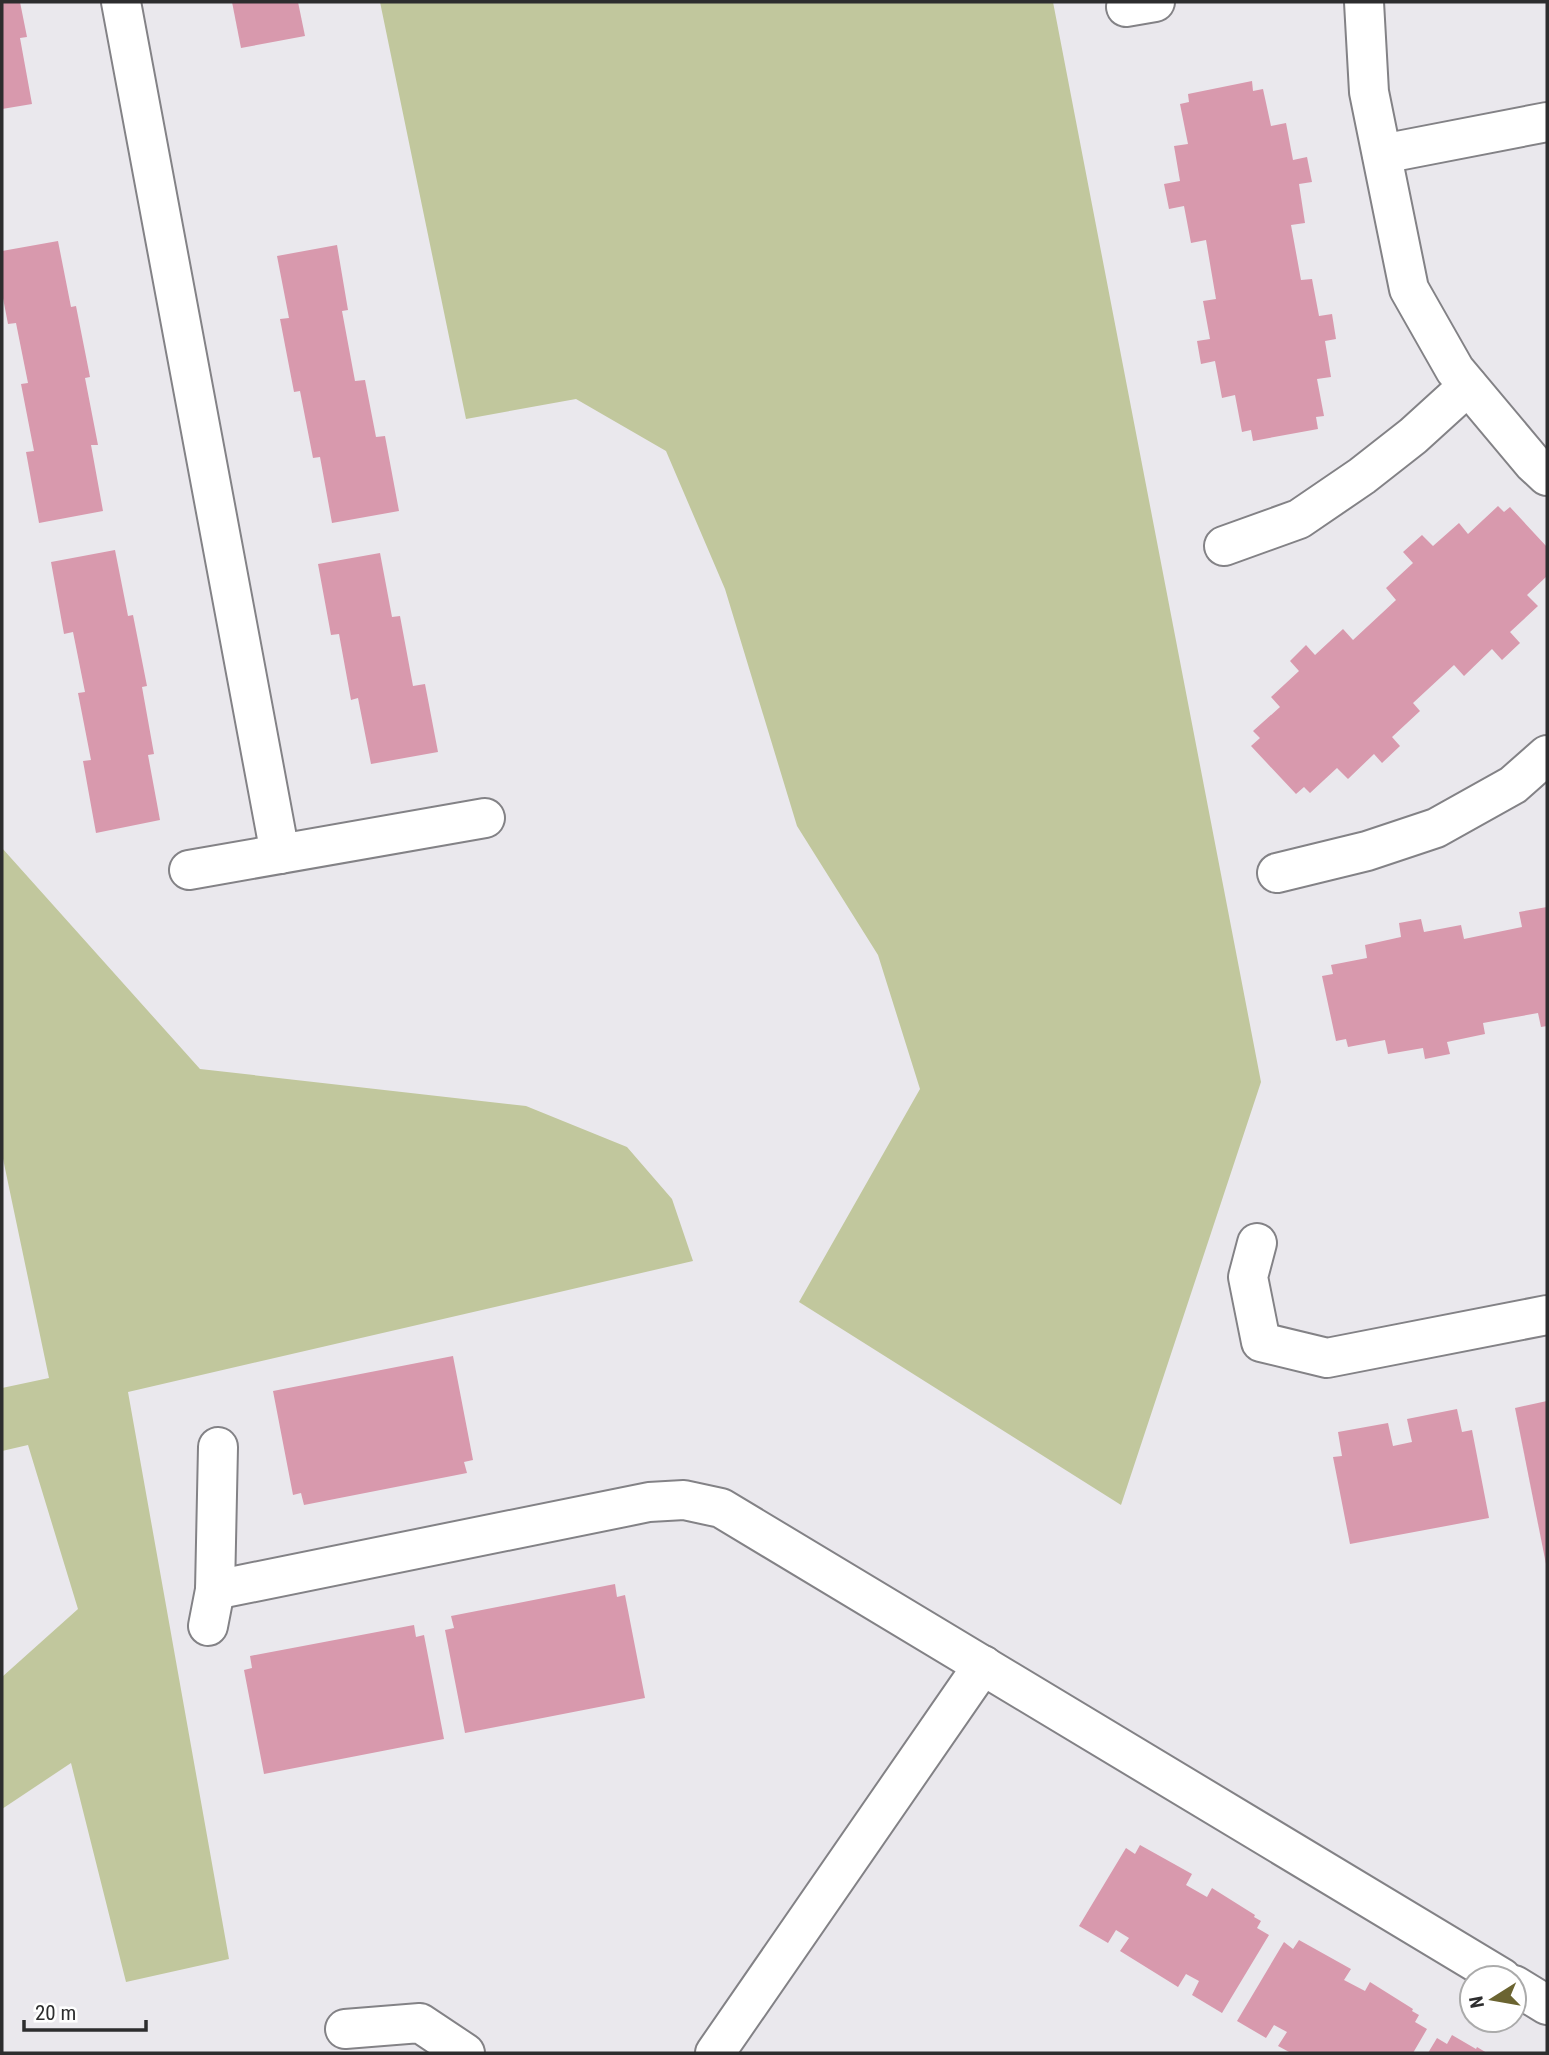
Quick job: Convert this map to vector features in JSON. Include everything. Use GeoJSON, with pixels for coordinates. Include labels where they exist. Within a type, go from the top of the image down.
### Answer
{"type":"FeatureCollection","features":[{"type":"Feature","properties":{"kind":"lane"},"geometry":{"type":"LineString","coordinates":[[121,2],[281,854]]}},
{"type":"Feature","properties":{"kind":"lane"},"geometry":{"type":"LineString","coordinates":[[1364,2],[1369,92],[1409,289],[1455,370],[1547,476]]}},
{"type":"Feature","properties":{"kind":"lane"},"geometry":{"type":"LineString","coordinates":[[1382,154],[1547,122]]}},
{"type":"Feature","properties":{"kind":"lane"},"geometry":{"type":"LineString","coordinates":[[1224,546],[1298,519],[1413,436],[1468,386]]}},
{"type":"Feature","properties":{"kind":"lane"},"geometry":{"type":"LineString","coordinates":[[1277,873],[1367,851],[1436,828],[1513,785],[1547,755]]}},
{"type":"Feature","properties":{"kind":"lane"},"geometry":{"type":"LineString","coordinates":[[189,870],[485,818]]}},
{"type":"Feature","properties":{"kind":"lane"},"geometry":{"type":"LineString","coordinates":[[1257,1243],[1248,1277],[1261,1342],[1327,1358],[1547,1315]]}},
{"type":"Feature","properties":{"kind":"lane"},"geometry":{"type":"LineString","coordinates":[[218,1447],[212,1608],[649,1502],[684,1500],[721,1508],[1479,1964]]}},
{"type":"Feature","properties":{"kind":"lane"},"geometry":{"type":"LineString","coordinates":[[715,2053],[983,1665]]}},
{"type":"Feature","properties":{"kind":"lane"},"geometry":{"type":"LineString","coordinates":[[1528,1993],[1547,2005]]}},
{"type":"Feature","properties":{"kind":"lane"},"geometry":{"type":"LineString","coordinates":[[345,2029],[420,2023],[465,2053]]}},
{"type":"Feature","properties":{"kind":"green space"},"geometry":{"type":"Polygon","coordinates":[[[380,2],[1053,2],[1261,1082],[1121,1505],[799,1302],[920,1089],[878,955],[797,826],[725,589],[666,451],[576,399],[466,419],[380,2]]]}},
{"type":"Feature","properties":{"kind":"green space"},"geometry":{"type":"Polygon","coordinates":[[[2,848],[200,1069],[526,1106],[627,1147],[672,1199],[693,1261],[128,1392],[229,1959],[126,1982],[71,1763],[2,1809],[2,1677],[78,1609],[28,1445],[2,1451],[2,1388],[49,1378],[2,1154],[2,848]]]}},
{"type":"Feature","properties":{"kind":"building"},"geometry":{"type":"Polygon","coordinates":[[[2,2],[20,2],[27,37],[20,38],[32,104],[2,109],[2,2]]]}},
{"type":"Feature","properties":{"kind":"building"},"geometry":{"type":"Polygon","coordinates":[[[232,2],[298,2],[305,36],[241,48],[232,2]]]}},
{"type":"Feature","properties":{"kind":"building"},"geometry":{"type":"Polygon","coordinates":[[[1252,81],[1253,91],[1263,89],[1271,126],[1286,123],[1293,160],[1307,157],[1312,182],[1299,184],[1305,223],[1291,225],[1301,280],[1312,279],[1319,316],[1332,314],[1336,339],[1325,341],[1331,377],[1317,379],[1324,416],[1316,417],[1318,429],[1253,441],[1251,430],[1242,432],[1235,395],[1222,398],[1215,361],[1201,364],[1197,341],[1210,339],[1203,301],[1216,299],[1206,240],[1191,243],[1184,206],[1169,209],[1164,184],[1180,181],[1174,146],[1188,144],[1180,104],[1189,102],[1188,94],[1252,81]]]}},
{"type":"Feature","properties":{"kind":"building"},"geometry":{"type":"Polygon","coordinates":[[[58,241],[71,307],[76,306],[90,377],[85,378],[98,445],[91,445],[103,511],[39,523],[26,452],[34,451],[21,384],[28,383],[16,323],[8,324],[2,293],[2,251],[58,241]]]}},
{"type":"Feature","properties":{"kind":"building"},"geometry":{"type":"Polygon","coordinates":[[[337,245],[348,310],[342,311],[355,381],[365,380],[376,437],[385,436],[399,511],[332,523],[320,457],[313,458],[300,391],[294,392],[280,319],[289,318],[277,256],[337,245]]]}},
{"type":"Feature","properties":{"kind":"building"},"geometry":{"type":"Polygon","coordinates":[[[1498,506],[1504,512],[1510,507],[1547,547],[1547,576],[1527,595],[1538,606],[1510,632],[1520,643],[1502,660],[1492,649],[1464,676],[1454,665],[1413,703],[1420,711],[1392,737],[1400,746],[1382,763],[1374,754],[1348,779],[1337,768],[1310,793],[1304,787],[1296,794],[1251,746],[1260,738],[1253,731],[1280,707],[1271,697],[1299,671],[1290,661],[1306,645],[1315,655],[1343,629],[1353,640],[1396,600],[1386,588],[1413,563],[1403,552],[1422,535],[1433,546],[1459,523],[1468,534],[1498,506]]]}},
{"type":"Feature","properties":{"kind":"building"},"geometry":{"type":"Polygon","coordinates":[[[115,550],[128,616],[133,615],[147,686],[142,687],[154,754],[148,755],[160,820],[96,833],[83,761],[91,760],[78,693],[85,692],[73,632],[64,634],[51,562],[115,550]]]}},
{"type":"Feature","properties":{"kind":"building"},"geometry":{"type":"Polygon","coordinates":[[[380,553],[392,617],[400,616],[413,686],[425,684],[438,752],[371,764],[358,698],[351,700],[339,634],[331,635],[318,564],[380,553]]]}},
{"type":"Feature","properties":{"kind":"building"},"geometry":{"type":"Polygon","coordinates":[[[1547,907],[1547,1026],[1541,1027],[1538,1013],[1483,1023],[1485,1034],[1447,1042],[1450,1054],[1425,1059],[1423,1048],[1388,1054],[1385,1040],[1348,1047],[1346,1039],[1336,1041],[1322,976],[1333,974],[1331,965],[1367,958],[1365,945],[1401,937],[1399,923],[1421,919],[1424,932],[1461,925],[1464,939],[1522,927],[1519,912],[1547,907]]]}},
{"type":"Feature","properties":{"kind":"building"},"geometry":{"type":"Polygon","coordinates":[[[453,1356],[473,1460],[464,1462],[467,1473],[304,1505],[301,1493],[293,1495],[273,1391],[453,1356]]]}},
{"type":"Feature","properties":{"kind":"building"},"geometry":{"type":"Polygon","coordinates":[[[1547,1401],[1547,1564],[1546,1564],[1515,1408],[1547,1401]]]}},
{"type":"Feature","properties":{"kind":"building"},"geometry":{"type":"Polygon","coordinates":[[[1457,1409],[1462,1432],[1472,1430],[1489,1518],[1350,1544],[1333,1457],[1342,1456],[1338,1432],[1388,1423],[1393,1446],[1412,1442],[1407,1419],[1457,1409]]]}},
{"type":"Feature","properties":{"kind":"building"},"geometry":{"type":"Polygon","coordinates":[[[615,1584],[617,1597],[625,1595],[645,1698],[465,1733],[445,1630],[454,1628],[451,1616],[615,1584]]]}},
{"type":"Feature","properties":{"kind":"building"},"geometry":{"type":"Polygon","coordinates":[[[414,1625],[416,1637],[424,1635],[444,1739],[264,1774],[244,1670],[252,1668],[250,1656],[414,1625]]]}},
{"type":"Feature","properties":{"kind":"building"},"geometry":{"type":"Polygon","coordinates":[[[1140,1845],[1192,1874],[1186,1885],[1207,1897],[1212,1888],[1255,1915],[1254,1917],[1261,1921],[1257,1928],[1269,1935],[1222,2013],[1192,1995],[1199,1981],[1186,1974],[1178,1987],[1120,1951],[1129,1938],[1116,1930],[1108,1943],[1079,1926],[1126,1848],[1135,1854],[1140,1845]]]}},
{"type":"Feature","properties":{"kind":"building"},"geometry":{"type":"Polygon","coordinates":[[[1299,1940],[1351,1969],[1344,1980],[1365,1991],[1370,1982],[1413,2009],[1412,2011],[1419,2015],[1415,2022],[1427,2029],[1413,2053],[1291,2053],[1278,2046],[1287,2032],[1274,2025],[1266,2038],[1237,2021],[1284,1942],[1293,1949],[1299,1940]]]}},
{"type":"Feature","properties":{"kind":"building"},"geometry":{"type":"Polygon","coordinates":[[[1452,2035],[1487,2053],[1428,2053],[1437,2038],[1447,2044],[1452,2035]]]}}]}
